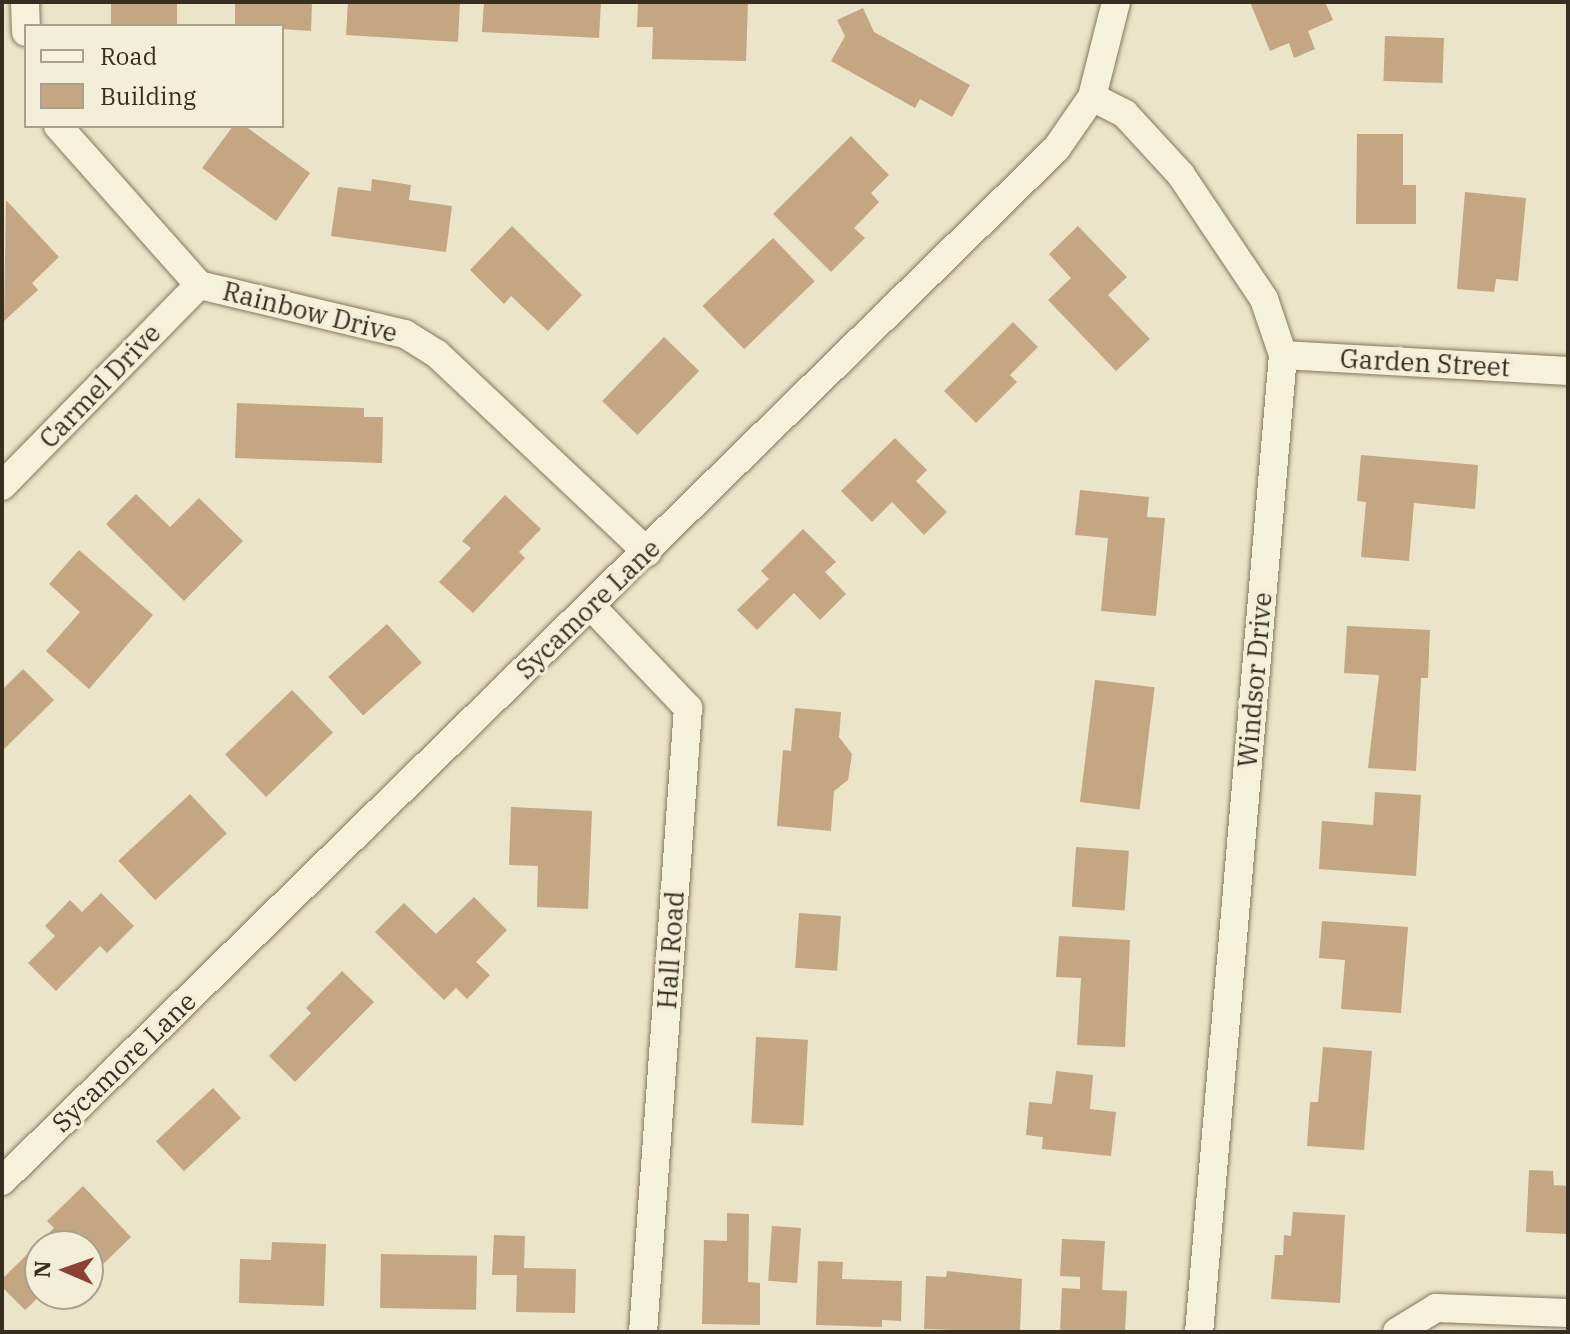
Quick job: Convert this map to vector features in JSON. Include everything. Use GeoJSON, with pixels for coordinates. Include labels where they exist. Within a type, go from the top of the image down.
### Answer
{"type":"FeatureCollection","features":[{"type":"Feature","properties":{"kind":"street"},"geometry":{"type":"LineString","coordinates":[[25,2],[26,24]]}},
{"type":"Feature","properties":{"kind":"street","name":"Sycamore Lane"},"geometry":{"type":"LineString","coordinates":[[2,1181],[1056,149],[1092,97],[1116,2]]}},
{"type":"Feature","properties":{"kind":"street","name":"Windsor Drive"},"geometry":{"type":"LineString","coordinates":[[1092,97],[1125,114],[1181,175],[1264,299],[1283,355],[1199,1332]]}},
{"type":"Feature","properties":{"kind":"street","name":"Rainbow Drive"},"geometry":{"type":"LineString","coordinates":[[60,128],[199,285],[405,334],[437,354],[647,552]]}},
{"type":"Feature","properties":{"kind":"street","name":"Carmel Drive"},"geometry":{"type":"LineString","coordinates":[[2,486],[199,285]]}},
{"type":"Feature","properties":{"kind":"street","name":"Garden Street"},"geometry":{"type":"LineString","coordinates":[[1283,355],[1568,371]]}},
{"type":"Feature","properties":{"kind":"street","name":"Hall Road"},"geometry":{"type":"LineString","coordinates":[[591,606],[688,708],[643,1332]]}},
{"type":"Feature","properties":{"kind":"street"},"geometry":{"type":"LineString","coordinates":[[1397,1332],[1436,1308],[1568,1313]]}},
{"type":"Feature","properties":{"kind":"building"},"geometry":{"type":"Polygon","coordinates":[[[111,2],[177,2],[177,24],[111,24],[111,2]]]}},
{"type":"Feature","properties":{"kind":"building"},"geometry":{"type":"Polygon","coordinates":[[[235,2],[312,2],[311,31],[284,29],[284,24],[235,24],[235,2]]]}},
{"type":"Feature","properties":{"kind":"building"},"geometry":{"type":"Polygon","coordinates":[[[348,2],[460,2],[458,42],[346,35],[348,2]]]}},
{"type":"Feature","properties":{"kind":"building"},"geometry":{"type":"Polygon","coordinates":[[[484,2],[601,2],[599,38],[482,32],[484,2]]]}},
{"type":"Feature","properties":{"kind":"building"},"geometry":{"type":"Polygon","coordinates":[[[638,2],[748,2],[746,61],[652,59],[653,27],[637,27],[638,2]]]}},
{"type":"Feature","properties":{"kind":"building"},"geometry":{"type":"Polygon","coordinates":[[[1250,2],[1325,2],[1333,20],[1308,31],[1315,49],[1294,58],[1289,43],[1270,51],[1250,2]]]}},
{"type":"Feature","properties":{"kind":"building"},"geometry":{"type":"Polygon","coordinates":[[[863,8],[874,32],[970,85],[952,117],[920,99],[915,108],[831,61],[845,36],[837,20],[863,8]]]}},
{"type":"Feature","properties":{"kind":"building"},"geometry":{"type":"Polygon","coordinates":[[[1385,36],[1444,38],[1442,83],[1383,81],[1385,36]]]}},
{"type":"Feature","properties":{"kind":"building"},"geometry":{"type":"Polygon","coordinates":[[[232,128],[248,128],[310,173],[276,221],[202,168],[232,128]]]}},
{"type":"Feature","properties":{"kind":"building"},"geometry":{"type":"Polygon","coordinates":[[[1357,134],[1403,134],[1403,185],[1416,185],[1416,224],[1356,224],[1357,134]]]}},
{"type":"Feature","properties":{"kind":"building"},"geometry":{"type":"Polygon","coordinates":[[[851,136],[889,175],[871,193],[879,202],[854,228],[865,238],[831,272],[773,214],[851,136]]]}},
{"type":"Feature","properties":{"kind":"building"},"geometry":{"type":"Polygon","coordinates":[[[372,179],[411,185],[409,200],[452,206],[446,252],[331,236],[338,187],[371,191],[372,179]]]}},
{"type":"Feature","properties":{"kind":"building"},"geometry":{"type":"Polygon","coordinates":[[[1465,192],[1526,198],[1518,281],[1496,279],[1494,292],[1457,289],[1465,192]]]}},
{"type":"Feature","properties":{"kind":"building"},"geometry":{"type":"Polygon","coordinates":[[[6,200],[59,257],[32,283],[38,290],[4,321],[6,200]]]}},
{"type":"Feature","properties":{"kind":"building"},"geometry":{"type":"Polygon","coordinates":[[[512,226],[582,295],[548,331],[511,296],[504,304],[470,270],[512,226]]]}},
{"type":"Feature","properties":{"kind":"building"},"geometry":{"type":"Polygon","coordinates":[[[1078,226],[1127,277],[1108,295],[1150,339],[1116,371],[1048,300],[1071,278],[1049,254],[1078,226]]]}},
{"type":"Feature","properties":{"kind":"building"},"geometry":{"type":"Polygon","coordinates":[[[773,238],[815,281],[744,349],[703,306],[773,238]]]}},
{"type":"Feature","properties":{"kind":"building"},"geometry":{"type":"Polygon","coordinates":[[[1013,322],[1038,347],[1010,375],[1017,382],[976,423],[944,391],[1013,322]]]}},
{"type":"Feature","properties":{"kind":"building"},"geometry":{"type":"Polygon","coordinates":[[[664,337],[699,371],[637,435],[602,401],[664,337]]]}},
{"type":"Feature","properties":{"kind":"building"},"geometry":{"type":"Polygon","coordinates":[[[237,403],[364,408],[364,417],[383,417],[382,463],[235,458],[237,403]]]}},
{"type":"Feature","properties":{"kind":"building"},"geometry":{"type":"Polygon","coordinates":[[[895,438],[927,470],[916,481],[947,512],[924,535],[892,502],[872,522],[841,491],[895,438]]]}},
{"type":"Feature","properties":{"kind":"building"},"geometry":{"type":"Polygon","coordinates":[[[1361,455],[1478,465],[1475,509],[1414,503],[1409,561],[1361,557],[1366,502],[1357,501],[1361,455]]]}},
{"type":"Feature","properties":{"kind":"building"},"geometry":{"type":"Polygon","coordinates":[[[1080,490],[1149,497],[1147,517],[1165,518],[1156,616],[1101,611],[1108,538],[1075,535],[1080,490]]]}},
{"type":"Feature","properties":{"kind":"building"},"geometry":{"type":"Polygon","coordinates":[[[136,494],[170,527],[199,498],[243,541],[184,601],[106,524],[136,494]]]}},
{"type":"Feature","properties":{"kind":"building"},"geometry":{"type":"Polygon","coordinates":[[[505,495],[541,529],[519,552],[525,558],[473,613],[439,582],[471,548],[462,541],[505,495]]]}},
{"type":"Feature","properties":{"kind":"building"},"geometry":{"type":"Polygon","coordinates":[[[803,529],[836,562],[825,572],[846,594],[820,620],[794,593],[757,630],[737,610],[769,579],[761,571],[803,529]]]}},
{"type":"Feature","properties":{"kind":"building"},"geometry":{"type":"Polygon","coordinates":[[[79,550],[153,615],[89,689],[46,651],[80,612],[49,584],[79,550]]]}},
{"type":"Feature","properties":{"kind":"building"},"geometry":{"type":"Polygon","coordinates":[[[387,624],[422,663],[363,716],[328,677],[387,624]]]}},
{"type":"Feature","properties":{"kind":"building"},"geometry":{"type":"Polygon","coordinates":[[[1347,626],[1430,630],[1428,678],[1421,678],[1416,771],[1368,768],[1379,675],[1344,673],[1347,626]]]}},
{"type":"Feature","properties":{"kind":"building"},"geometry":{"type":"Polygon","coordinates":[[[23,669],[54,700],[2,751],[2,690],[23,669]]]}},
{"type":"Feature","properties":{"kind":"building"},"geometry":{"type":"Polygon","coordinates":[[[1095,680],[1155,687],[1140,809],[1080,802],[1095,680]]]}},
{"type":"Feature","properties":{"kind":"building"},"geometry":{"type":"Polygon","coordinates":[[[292,690],[333,732],[266,797],[225,755],[292,690]]]}},
{"type":"Feature","properties":{"kind":"building"},"geometry":{"type":"Polygon","coordinates":[[[795,708],[841,712],[839,737],[852,754],[848,780],[834,791],[831,831],[777,826],[783,750],[791,751],[795,708]]]}},
{"type":"Feature","properties":{"kind":"building"},"geometry":{"type":"Polygon","coordinates":[[[1375,792],[1421,795],[1416,876],[1319,869],[1322,821],[1373,825],[1375,792]]]}},
{"type":"Feature","properties":{"kind":"building"},"geometry":{"type":"Polygon","coordinates":[[[190,794],[227,833],[155,900],[118,861],[190,794]]]}},
{"type":"Feature","properties":{"kind":"building"},"geometry":{"type":"Polygon","coordinates":[[[511,807],[592,811],[588,909],[537,907],[538,866],[509,865],[511,807]]]}},
{"type":"Feature","properties":{"kind":"building"},"geometry":{"type":"Polygon","coordinates":[[[1076,847],[1129,851],[1125,911],[1072,907],[1076,847]]]}},
{"type":"Feature","properties":{"kind":"building"},"geometry":{"type":"Polygon","coordinates":[[[101,893],[134,926],[107,953],[100,946],[56,991],[28,963],[55,936],[45,926],[70,900],[82,912],[101,893]]]}},
{"type":"Feature","properties":{"kind":"building"},"geometry":{"type":"Polygon","coordinates":[[[474,897],[507,930],[476,962],[490,975],[467,999],[456,988],[444,1000],[375,932],[404,903],[436,934],[474,897]]]}},
{"type":"Feature","properties":{"kind":"building"},"geometry":{"type":"Polygon","coordinates":[[[799,913],[841,916],[837,971],[795,968],[799,913]]]}},
{"type":"Feature","properties":{"kind":"building"},"geometry":{"type":"Polygon","coordinates":[[[1322,921],[1408,927],[1401,1013],[1341,1009],[1345,960],[1319,958],[1322,921]]]}},
{"type":"Feature","properties":{"kind":"building"},"geometry":{"type":"Polygon","coordinates":[[[1059,936],[1130,940],[1125,1047],[1077,1045],[1081,978],[1056,977],[1059,936]]]}},
{"type":"Feature","properties":{"kind":"building"},"geometry":{"type":"Polygon","coordinates":[[[342,971],[374,1002],[295,1082],[269,1056],[311,1013],[306,1008],[342,971]]]}},
{"type":"Feature","properties":{"kind":"building"},"geometry":{"type":"Polygon","coordinates":[[[756,1037],[808,1040],[803,1126],[751,1123],[756,1037]]]}},
{"type":"Feature","properties":{"kind":"building"},"geometry":{"type":"Polygon","coordinates":[[[1323,1047],[1372,1051],[1364,1150],[1307,1146],[1310,1102],[1318,1102],[1323,1047]]]}},
{"type":"Feature","properties":{"kind":"building"},"geometry":{"type":"Polygon","coordinates":[[[1056,1071],[1093,1075],[1090,1109],[1116,1112],[1111,1156],[1042,1149],[1043,1137],[1026,1135],[1029,1102],[1052,1104],[1056,1071]]]}},
{"type":"Feature","properties":{"kind":"building"},"geometry":{"type":"Polygon","coordinates":[[[213,1088],[241,1118],[184,1171],[156,1141],[213,1088]]]}},
{"type":"Feature","properties":{"kind":"building"},"geometry":{"type":"Polygon","coordinates":[[[1529,1170],[1553,1171],[1554,1185],[1568,1186],[1568,1234],[1526,1232],[1529,1170]]]}},
{"type":"Feature","properties":{"kind":"building"},"geometry":{"type":"Polygon","coordinates":[[[83,1186],[131,1237],[104,1263],[104,1230],[52,1230],[54,1228],[47,1221],[83,1186]]]}},
{"type":"Feature","properties":{"kind":"building"},"geometry":{"type":"Polygon","coordinates":[[[1293,1212],[1345,1215],[1340,1303],[1271,1299],[1275,1255],[1283,1255],[1284,1235],[1291,1236],[1293,1212]]]}},
{"type":"Feature","properties":{"kind":"building"},"geometry":{"type":"Polygon","coordinates":[[[727,1213],[749,1214],[748,1282],[760,1283],[760,1325],[702,1324],[704,1240],[727,1241],[727,1213]]]}},
{"type":"Feature","properties":{"kind":"building"},"geometry":{"type":"Polygon","coordinates":[[[772,1226],[801,1228],[797,1283],[768,1281],[772,1226]]]}},
{"type":"Feature","properties":{"kind":"building"},"geometry":{"type":"Polygon","coordinates":[[[494,1235],[525,1236],[524,1268],[576,1269],[575,1313],[516,1312],[517,1275],[492,1275],[494,1235]]]}},
{"type":"Feature","properties":{"kind":"building"},"geometry":{"type":"Polygon","coordinates":[[[1062,1239],[1105,1241],[1102,1290],[1127,1291],[1125,1332],[1060,1332],[1062,1288],[1080,1289],[1080,1277],[1060,1276],[1062,1239]]]}},
{"type":"Feature","properties":{"kind":"building"},"geometry":{"type":"Polygon","coordinates":[[[272,1242],[326,1244],[324,1306],[239,1303],[240,1259],[271,1260],[272,1242]]]}},
{"type":"Feature","properties":{"kind":"building"},"geometry":{"type":"Polygon","coordinates":[[[381,1254],[477,1256],[476,1310],[380,1308],[381,1254]]]}},
{"type":"Feature","properties":{"kind":"building"},"geometry":{"type":"Polygon","coordinates":[[[24,1257],[24,1309],[2,1287],[2,1279],[24,1257]]]}},
{"type":"Feature","properties":{"kind":"building"},"geometry":{"type":"Polygon","coordinates":[[[818,1261],[843,1262],[842,1279],[902,1281],[901,1321],[882,1320],[882,1327],[816,1325],[818,1261]]]}},
{"type":"Feature","properties":{"kind":"building"},"geometry":{"type":"Polygon","coordinates":[[[947,1271],[1022,1279],[1020,1332],[924,1329],[926,1276],[946,1277],[947,1271]]]}}]}
